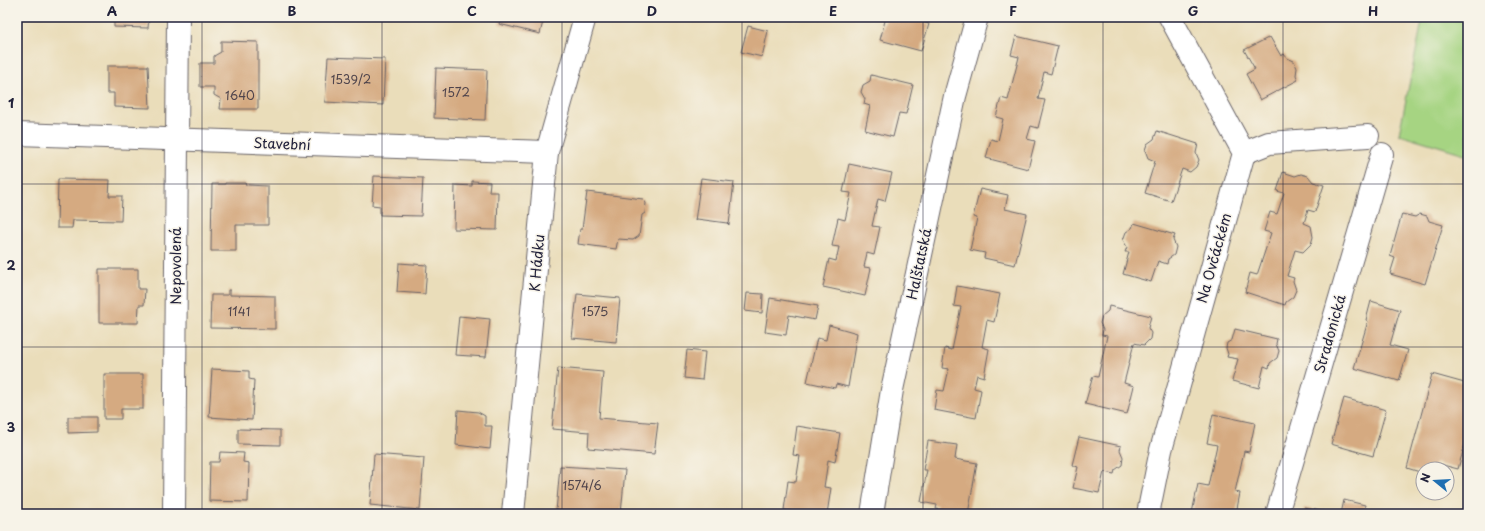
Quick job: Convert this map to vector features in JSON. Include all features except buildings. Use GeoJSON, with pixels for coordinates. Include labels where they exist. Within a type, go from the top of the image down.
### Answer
{"type":"FeatureCollection","features":[{"type":"Feature","properties":{"kind":"street","name":"Nepovolená"},"geometry":{"type":"LineString","coordinates":[[174,514],[178,17]]}},
{"type":"Feature","properties":{"kind":"street","name":"K Hádku"},"geometry":{"type":"LineString","coordinates":[[513,514],[547,152],[585,17]]}},
{"type":"Feature","properties":{"kind":"street","name":"Halštatská"},"geometry":{"type":"LineString","coordinates":[[872,514],[893,382],[955,96],[977,17]]}},
{"type":"Feature","properties":{"kind":"street"},"geometry":{"type":"LineString","coordinates":[[1170,17],[1244,153],[1268,143],[1368,136]]}},
{"type":"Feature","properties":{"kind":"street","name":"Stavební"},"geometry":{"type":"LineString","coordinates":[[17,134],[177,141],[547,152]]}},
{"type":"Feature","properties":{"kind":"street","name":"Na Ovčáckém"},"geometry":{"type":"LineString","coordinates":[[1148,514],[1161,450],[1244,153]]}},
{"type":"Feature","properties":{"kind":"street","name":"Stradonická"},"geometry":{"type":"LineString","coordinates":[[1277,514],[1382,154]]}},
{"type":"Feature","properties":{"kind":"green space"},"geometry":{"type":"Polygon","coordinates":[[[1423,17],[1468,17],[1468,155],[1399,134],[1423,17]]]}}]}
